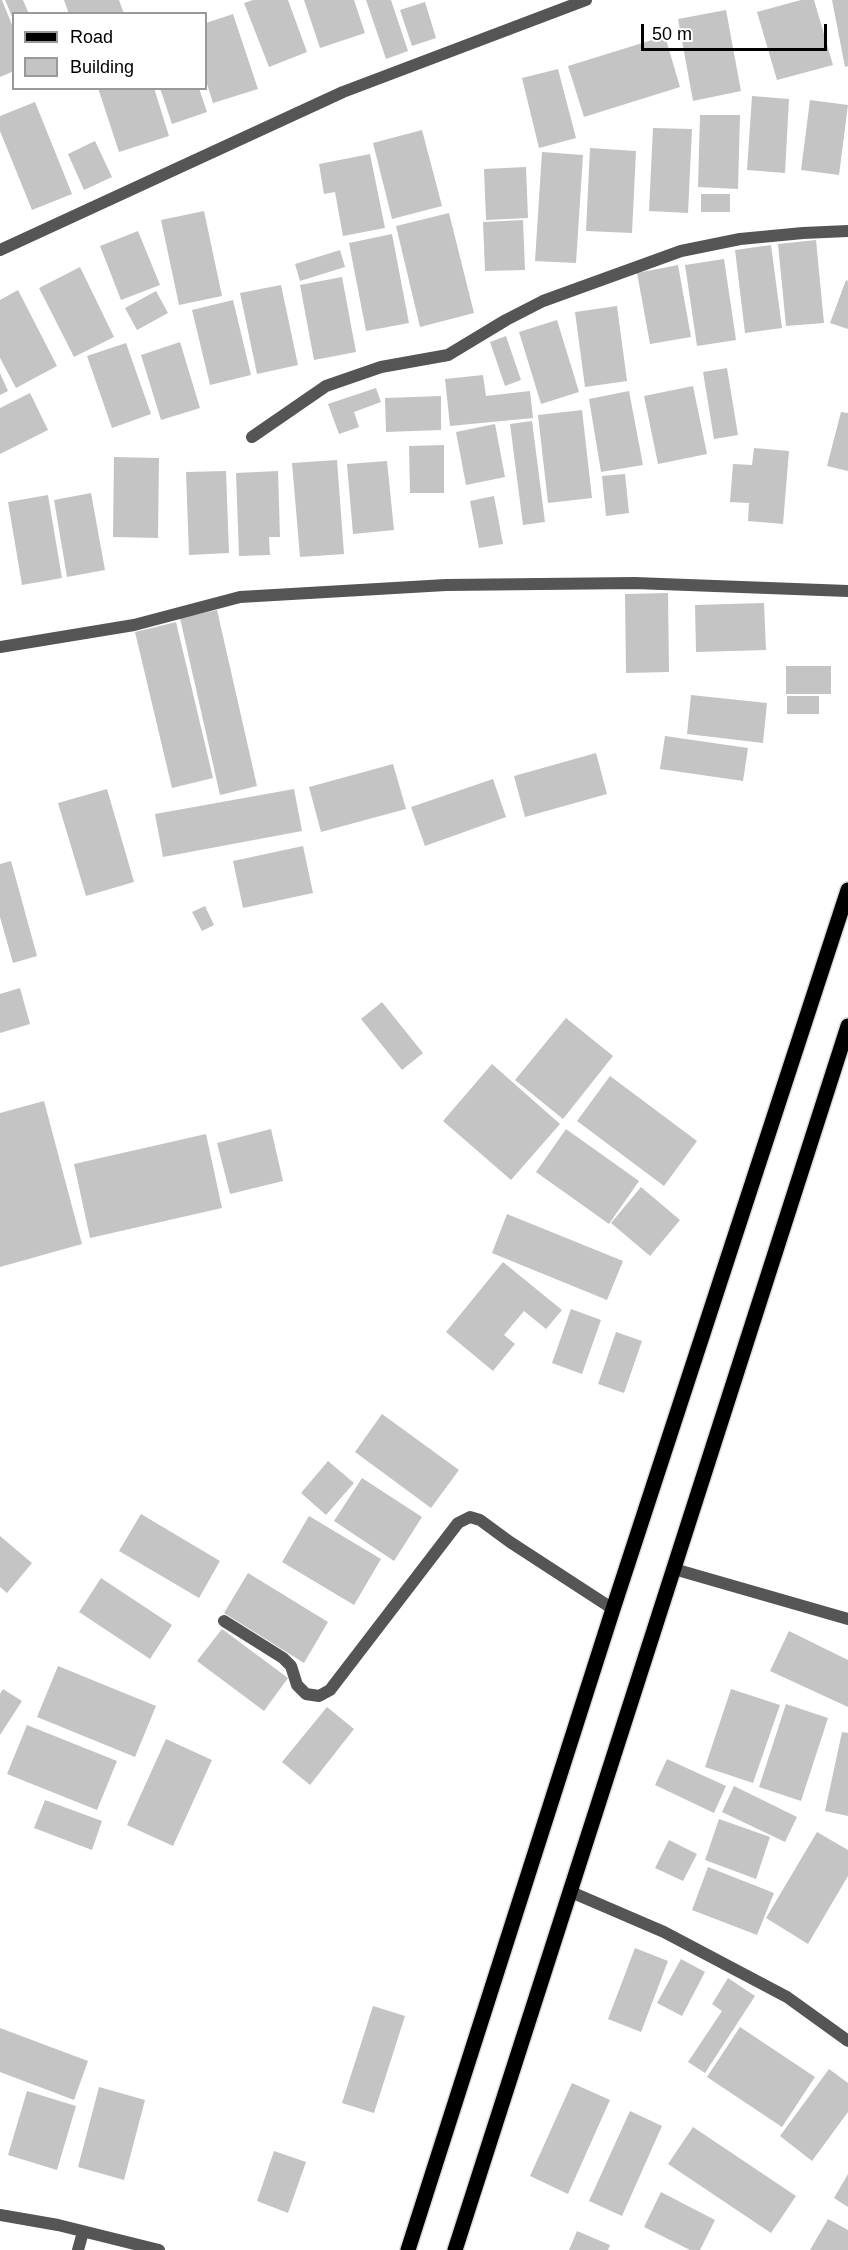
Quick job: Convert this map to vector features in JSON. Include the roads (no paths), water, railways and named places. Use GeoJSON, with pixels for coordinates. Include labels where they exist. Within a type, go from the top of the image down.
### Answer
{"type":"FeatureCollection","features":[{"type":"Feature","properties":{"kind":"main road"},"geometry":{"type":"LineString","coordinates":[[408,2250],[613,1609],[848,890]]}},
{"type":"Feature","properties":{"kind":"main road"},"geometry":{"type":"LineString","coordinates":[[455,2250],[848,1026]]}},
{"type":"Feature","properties":{"kind":"street"},"geometry":{"type":"LineString","coordinates":[[0,250],[343,92],[559,4],[586,0]]}},
{"type":"Feature","properties":{"kind":"street"},"geometry":{"type":"LineString","coordinates":[[252,437],[326,386],[381,367],[448,356],[506,320],[543,301],[681,251],[740,239],[848,231]]}},
{"type":"Feature","properties":{"kind":"street"},"geometry":{"type":"LineString","coordinates":[[0,647],[134,625],[240,597],[446,585],[635,583],[848,591]]}},
{"type":"Feature","properties":{"kind":"street"},"geometry":{"type":"LineString","coordinates":[[224,1621],[284,1658],[291,1666],[297,1685],[306,1694],[319,1696],[330,1690],[458,1523],[470,1517],[480,1520],[613,1609]]}},
{"type":"Feature","properties":{"kind":"street"},"geometry":{"type":"LineString","coordinates":[[674,1569],[848,1619]]}},
{"type":"Feature","properties":{"kind":"street"},"geometry":{"type":"LineString","coordinates":[[571,1892],[664,1932],[787,1997],[848,2042]]}},
{"type":"Feature","properties":{"kind":"street"},"geometry":{"type":"LineString","coordinates":[[0,2215],[57,2225],[159,2250]]}},
{"type":"Feature","properties":{"kind":"street"},"geometry":{"type":"LineString","coordinates":[[78,2250],[83,2232]]}}]}
